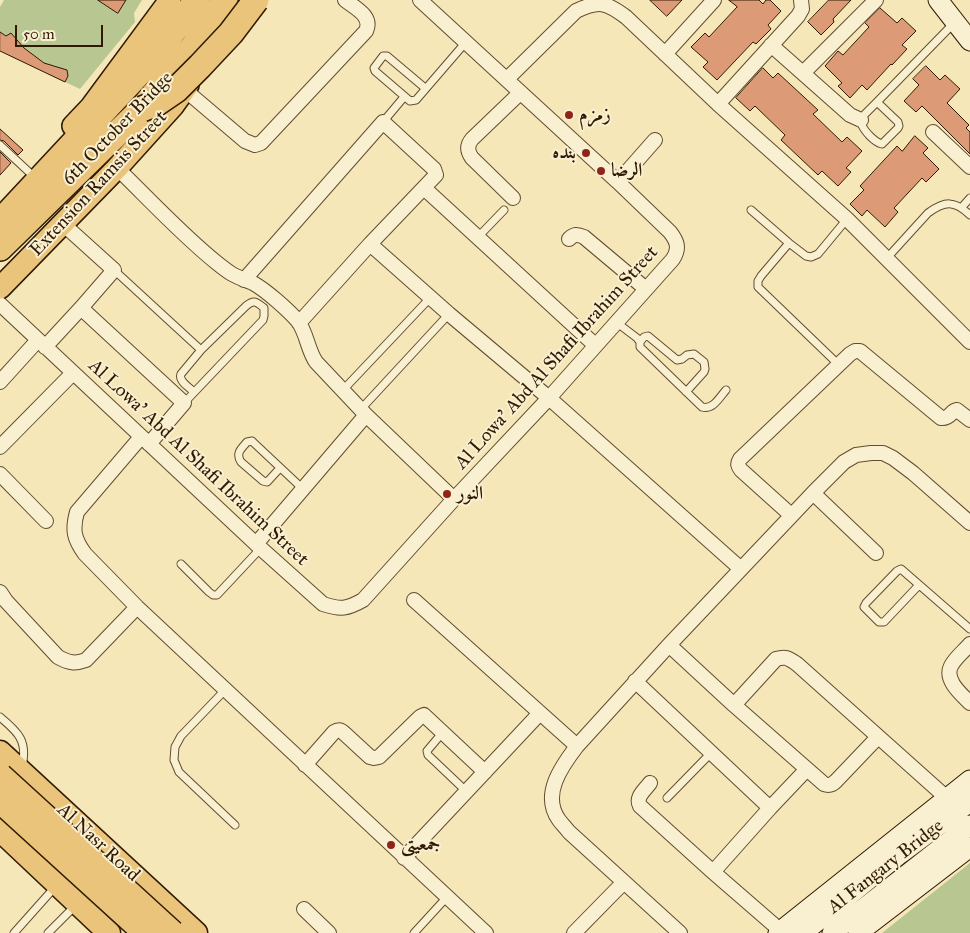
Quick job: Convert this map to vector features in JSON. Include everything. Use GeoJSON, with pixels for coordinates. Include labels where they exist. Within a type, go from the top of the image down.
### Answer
{"type":"FeatureCollection","features":[{"type":"Feature","properties":{"kind":"highway","name":"6th October Bridge"},"geometry":{"type":"LineString","coordinates":[[0,222],[153,58],[197,0]]}},
{"type":"Feature","properties":{"kind":"highway","name":"6th October Bridge"},"geometry":{"type":"LineString","coordinates":[[0,248],[142,109],[193,47],[225,0]]}},
{"type":"Feature","properties":{"kind":"highway"},"geometry":{"type":"LineString","coordinates":[[142,109],[157,103],[176,90],[231,33],[256,0]]}},
{"type":"Feature","properties":{"kind":"highway","name":"Al Nasr Road"},"geometry":{"type":"LineString","coordinates":[[0,752],[10,773],[60,808],[196,933]]}},
{"type":"Feature","properties":{"kind":"highway"},"geometry":{"type":"LineString","coordinates":[[10,773],[172,933]]}},
{"type":"Feature","properties":{"kind":"highway"},"geometry":{"type":"LineString","coordinates":[[0,800],[146,933]]}},
{"type":"Feature","properties":{"kind":"highway"},"geometry":{"type":"LineString","coordinates":[[10,842],[18,844],[16,834],[18,824],[23,815],[31,808],[40,804],[60,808]]}},
{"type":"Feature","properties":{"kind":"highway"},"geometry":{"type":"LineString","coordinates":[[10,842],[110,933]]}},
{"type":"Feature","properties":{"kind":"main road"},"geometry":{"type":"LineString","coordinates":[[0,206],[91,107],[170,0]]}},
{"type":"Feature","properties":{"kind":"main road","name":"Extension Ramsis Street"},"geometry":{"type":"LineString","coordinates":[[0,288],[117,168],[173,106],[242,0]]}},
{"type":"Feature","properties":{"kind":"main road"},"geometry":{"type":"LineString","coordinates":[[938,0],[970,40]]}},
{"type":"Feature","properties":{"kind":"main road"},"geometry":{"type":"LineString","coordinates":[[779,932],[970,780]]}},
{"type":"Feature","properties":{"kind":"main road","name":"Al Fangary Bridge"},"geometry":{"type":"LineString","coordinates":[[803,933],[900,854],[970,802]]}},
{"type":"Feature","properties":{"kind":"main road","name":"Al Fangary Bridge"},"geometry":{"type":"LineString","coordinates":[[832,933],[970,825]]}},
{"type":"Feature","properties":{"kind":"main road"},"geometry":{"type":"LineString","coordinates":[[858,933],[970,847]]}},
{"type":"Feature","properties":{"kind":"street"},"geometry":{"type":"LineString","coordinates":[[185,90],[245,140],[255,145],[261,143],[366,31],[368,22],[366,17],[345,0]]}},
{"type":"Feature","properties":{"kind":"street","name":"Al Lowa' Abd Al Shafi Ibrahim Street"},"geometry":{"type":"LineString","coordinates":[[0,304],[258,546],[323,604],[337,609],[352,607],[364,600],[454,498],[549,398],[595,344],[673,259],[678,245],[670,232],[618,182],[420,0]]}},
{"type":"Feature","properties":{"kind":"street"},"geometry":{"type":"LineString","coordinates":[[665,54],[714,0]]}},
{"type":"Feature","properties":{"kind":"street"},"geometry":{"type":"LineString","coordinates":[[718,104],[798,16],[802,10],[801,0]]}},
{"type":"Feature","properties":{"kind":"street"},"geometry":{"type":"LineString","coordinates":[[803,73],[876,0]]}},
{"type":"Feature","properties":{"kind":"street"},"geometry":{"type":"LineString","coordinates":[[507,79],[576,11],[586,4],[598,2],[610,5],[626,17],[718,104],[847,219],[970,342]]}},
{"type":"Feature","properties":{"kind":"street"},"geometry":{"type":"LineString","coordinates":[[771,45],[850,114],[861,120]]}},
{"type":"Feature","properties":{"kind":"street"},"geometry":{"type":"LineString","coordinates":[[513,198],[472,158],[468,147],[472,139],[520,93]]}},
{"type":"Feature","properties":{"kind":"street"},"geometry":{"type":"LineString","coordinates":[[244,280],[383,122],[436,170],[435,177],[370,244],[299,323]]}},
{"type":"Feature","properties":{"kind":"street"},"geometry":{"type":"LineString","coordinates":[[933,132],[970,166]]}},
{"type":"Feature","properties":{"kind":"street"},"geometry":{"type":"LineString","coordinates":[[618,182],[656,140]]}},
{"type":"Feature","properties":{"kind":"street"},"geometry":{"type":"LineString","coordinates":[[117,168],[215,262],[228,272],[254,284],[290,313],[299,323],[307,339],[310,352],[316,362],[363,412],[454,498]]}},
{"type":"Feature","properties":{"kind":"street"},"geometry":{"type":"LineString","coordinates":[[424,188],[595,344]]}},
{"type":"Feature","properties":{"kind":"street"},"geometry":{"type":"LineString","coordinates":[[0,382],[81,308],[114,270],[63,224]]}},
{"type":"Feature","properties":{"kind":"street"},"geometry":{"type":"LineString","coordinates":[[569,239],[577,234],[584,237],[646,289]]}},
{"type":"Feature","properties":{"kind":"street"},"geometry":{"type":"LineString","coordinates":[[370,244],[449,314],[549,398],[741,569]]}},
{"type":"Feature","properties":{"kind":"street"},"geometry":{"type":"LineString","coordinates":[[81,308],[184,403],[77,512],[74,534],[79,545],[85,554],[138,607],[486,933]]}},
{"type":"Feature","properties":{"kind":"street"},"geometry":{"type":"LineString","coordinates":[[791,516],[741,470],[738,462],[855,351],[860,351],[941,418],[949,417],[955,410],[958,410],[970,420]]}},
{"type":"Feature","properties":{"kind":"street"},"geometry":{"type":"LineString","coordinates":[[0,446],[73,373]]}},
{"type":"Feature","properties":{"kind":"street"},"geometry":{"type":"LineString","coordinates":[[258,546],[363,412]]}},
{"type":"Feature","properties":{"kind":"street"},"geometry":{"type":"LineString","coordinates":[[680,933],[558,820],[552,805],[552,790],[558,776],[577,746],[635,681],[844,462],[856,455],[883,453],[893,458],[968,516]]}},
{"type":"Feature","properties":{"kind":"street"},"geometry":{"type":"LineString","coordinates":[[0,474],[46,520]]}},
{"type":"Feature","properties":{"kind":"street"},"geometry":{"type":"LineString","coordinates":[[813,493],[876,553]]}},
{"type":"Feature","properties":{"kind":"street"},"geometry":{"type":"LineString","coordinates":[[0,592],[6,601],[58,657],[67,662],[77,663],[86,660],[138,607]]}},
{"type":"Feature","properties":{"kind":"street"},"geometry":{"type":"LineString","coordinates":[[414,600],[577,746]]}},
{"type":"Feature","properties":{"kind":"street"},"geometry":{"type":"LineString","coordinates":[[970,644],[957,657],[950,667],[949,673],[952,683],[970,703]]}},
{"type":"Feature","properties":{"kind":"street"},"geometry":{"type":"LineString","coordinates":[[669,645],[824,784],[832,785],[878,737]]}},
{"type":"Feature","properties":{"kind":"street"},"geometry":{"type":"LineString","coordinates":[[734,705],[776,659],[788,658],[948,799]]}},
{"type":"Feature","properties":{"kind":"street"},"geometry":{"type":"LineString","coordinates":[[635,681],[770,808]]}},
{"type":"Feature","properties":{"kind":"street"},"geometry":{"type":"LineString","coordinates":[[404,858],[540,713]]}},
{"type":"Feature","properties":{"kind":"street"},"geometry":{"type":"LineString","coordinates":[[306,765],[334,732],[338,730],[341,730],[370,757],[374,758],[383,755],[422,716],[426,716],[485,772]]}},
{"type":"Feature","properties":{"kind":"street"},"geometry":{"type":"LineString","coordinates":[[713,872],[808,769]]}},
{"type":"Feature","properties":{"kind":"street"},"geometry":{"type":"LineString","coordinates":[[650,783],[638,799],[640,806],[779,932]]}},
{"type":"Feature","properties":{"kind":"street"},"geometry":{"type":"LineString","coordinates":[[574,933],[624,882]]}},
{"type":"Feature","properties":{"kind":"street"},"geometry":{"type":"LineString","coordinates":[[304,909],[329,933]]}},
{"type":"Feature","properties":{"kind":"lane"},"geometry":{"type":"LineString","coordinates":[[877,102],[898,122],[899,126],[884,143],[880,144],[864,129],[861,123],[863,116],[955,22]]}},
{"type":"Feature","properties":{"kind":"lane"},"geometry":{"type":"LineString","coordinates":[[425,88],[387,56],[383,56],[374,66],[374,70],[410,101],[413,101],[416,100],[466,42]]}},
{"type":"Feature","properties":{"kind":"lane"},"geometry":{"type":"LineString","coordinates":[[383,122],[404,96]]}},
{"type":"Feature","properties":{"kind":"lane"},"geometry":{"type":"LineString","coordinates":[[0,146],[30,173]]}},
{"type":"Feature","properties":{"kind":"lane"},"geometry":{"type":"LineString","coordinates":[[962,207],[970,198]]}},
{"type":"Feature","properties":{"kind":"lane"},"geometry":{"type":"LineString","coordinates":[[887,258],[928,213],[935,208],[944,204],[952,204],[962,207],[970,215]]}},
{"type":"Feature","properties":{"kind":"lane"},"geometry":{"type":"LineString","coordinates":[[478,237],[504,210]]}},
{"type":"Feature","properties":{"kind":"lane"},"geometry":{"type":"LineString","coordinates":[[751,210],[789,243],[806,256],[811,257],[821,251],[847,219]]}},
{"type":"Feature","properties":{"kind":"lane"},"geometry":{"type":"LineString","coordinates":[[789,243],[761,276],[758,281],[758,287],[839,365]]}},
{"type":"Feature","properties":{"kind":"lane"},"geometry":{"type":"LineString","coordinates":[[114,270],[201,350]]}},
{"type":"Feature","properties":{"kind":"lane"},"geometry":{"type":"LineString","coordinates":[[343,390],[431,297]]}},
{"type":"Feature","properties":{"kind":"lane"},"geometry":{"type":"LineString","coordinates":[[184,403],[262,320],[264,308],[257,302],[249,304],[201,350],[180,376],[180,379],[194,392]]}},
{"type":"Feature","properties":{"kind":"lane"},"geometry":{"type":"LineString","coordinates":[[363,412],[449,314]]}},
{"type":"Feature","properties":{"kind":"lane"},"geometry":{"type":"LineString","coordinates":[[615,322],[640,342]]}},
{"type":"Feature","properties":{"kind":"lane"},"geometry":{"type":"LineString","coordinates":[[686,392],[704,372],[704,362],[694,354],[677,360],[648,336],[644,337],[640,342],[640,348],[686,392],[705,408],[712,406],[726,390]]}},
{"type":"Feature","properties":{"kind":"lane"},"geometry":{"type":"LineString","coordinates":[[280,468],[268,482],[263,481],[241,462],[238,455],[239,452],[247,442],[252,441],[303,489]]}},
{"type":"Feature","properties":{"kind":"lane"},"geometry":{"type":"LineString","coordinates":[[181,564],[210,592],[217,595],[258,546]]}},
{"type":"Feature","properties":{"kind":"lane"},"geometry":{"type":"LineString","coordinates":[[919,585],[884,622],[879,622],[864,607],[899,569],[904,570],[970,629]]}},
{"type":"Feature","properties":{"kind":"lane"},"geometry":{"type":"LineString","coordinates":[[226,690],[181,736],[175,747],[174,760],[179,772],[235,825]]}},
{"type":"Feature","properties":{"kind":"lane"},"geometry":{"type":"LineString","coordinates":[[0,717],[17,732],[22,743],[24,757],[10,773]]}},
{"type":"Feature","properties":{"kind":"lane"},"geometry":{"type":"LineString","coordinates":[[443,732],[428,749],[427,753],[467,792]]}},
{"type":"Feature","properties":{"kind":"lane"},"geometry":{"type":"LineString","coordinates":[[667,798],[712,753]]}},
{"type":"Feature","properties":{"kind":"lane"},"geometry":{"type":"LineString","coordinates":[[14,933],[58,884]]}},
{"type":"Feature","properties":{"kind":"lane"},"geometry":{"type":"LineString","coordinates":[[414,933],[447,897]]}},
{"type":"Feature","properties":{"kind":"lane"},"geometry":{"type":"LineString","coordinates":[[48,933],[77,904]]}},
{"type":"Feature","properties":{"kind":"green space"},"geometry":{"type":"Polygon","coordinates":[[[4,0],[142,0],[134,13],[135,22],[80,89],[0,51],[0,7],[4,0]]]}},
{"type":"Feature","properties":{"kind":"green space"},"geometry":{"type":"Polygon","coordinates":[[[970,863],[970,933],[882,933],[970,863]]]}},
{"type":"Feature","properties":{"kind":"building"},"geometry":{"type":"Polygon","coordinates":[[[98,0],[126,0],[118,13],[98,0]]]}},
{"type":"Feature","properties":{"kind":"building"},"geometry":{"type":"Polygon","coordinates":[[[650,0],[682,0],[667,16],[650,0]]]}},
{"type":"Feature","properties":{"kind":"building"},"geometry":{"type":"Polygon","coordinates":[[[729,0],[759,0],[763,4],[766,0],[770,0],[781,11],[768,25],[771,29],[756,44],[753,42],[717,80],[703,67],[708,62],[691,47],[705,33],[709,37],[737,7],[729,0]]]}},
{"type":"Feature","properties":{"kind":"building"},"geometry":{"type":"Polygon","coordinates":[[[829,0],[851,0],[821,35],[808,22],[829,0]]]}},
{"type":"Feature","properties":{"kind":"building"},"geometry":{"type":"Polygon","coordinates":[[[880,8],[897,23],[902,18],[916,31],[902,45],[907,49],[892,65],[867,90],[862,85],[850,98],[838,86],[842,83],[825,66],[838,51],[843,55],[869,27],[865,23],[880,8]]]}},
{"type":"Feature","properties":{"kind":"building"},"geometry":{"type":"Polygon","coordinates":[[[0,32],[6,36],[11,33],[24,48],[44,63],[67,70],[68,76],[65,82],[0,51],[0,32]]]}},
{"type":"Feature","properties":{"kind":"building"},"geometry":{"type":"Polygon","coordinates":[[[926,66],[940,80],[945,75],[960,89],[947,103],[969,125],[966,128],[970,132],[970,154],[922,106],[916,112],[904,101],[919,85],[913,79],[926,66]]]}},
{"type":"Feature","properties":{"kind":"building"},"geometry":{"type":"Polygon","coordinates":[[[763,68],[773,78],[778,73],[818,110],[813,114],[842,142],[847,137],[862,151],[846,168],[851,172],[838,186],[822,171],[818,175],[781,140],[785,135],[755,106],[750,111],[736,98],[763,68]]]}},
{"type":"Feature","properties":{"kind":"building"},"geometry":{"type":"Polygon","coordinates":[[[0,129],[23,150],[18,155],[4,141],[0,140],[0,129]]]}},
{"type":"Feature","properties":{"kind":"building"},"geometry":{"type":"Polygon","coordinates":[[[915,136],[928,148],[923,153],[939,169],[926,182],[922,178],[894,208],[898,212],[885,227],[867,210],[862,216],[850,204],[864,190],[860,186],[897,146],[902,151],[915,136]]]}},
{"type":"Feature","properties":{"kind":"building"},"geometry":{"type":"Polygon","coordinates":[[[0,152],[11,163],[0,175],[0,152]]]}},
{"type":"Feature","properties":{"kind":"place","name":"زمزم"},"geometry":{"type":"Point","coordinates":[569,115]}},
{"type":"Feature","properties":{"kind":"place","name":"بنده"},"geometry":{"type":"Point","coordinates":[586,153]}},
{"type":"Feature","properties":{"kind":"place","name":"الرضا"},"geometry":{"type":"Point","coordinates":[601,171]}},
{"type":"Feature","properties":{"kind":"place","name":"النور"},"geometry":{"type":"Point","coordinates":[447,494]}},
{"type":"Feature","properties":{"kind":"place","name":"جمعيتى"},"geometry":{"type":"Point","coordinates":[391,845]}}]}
